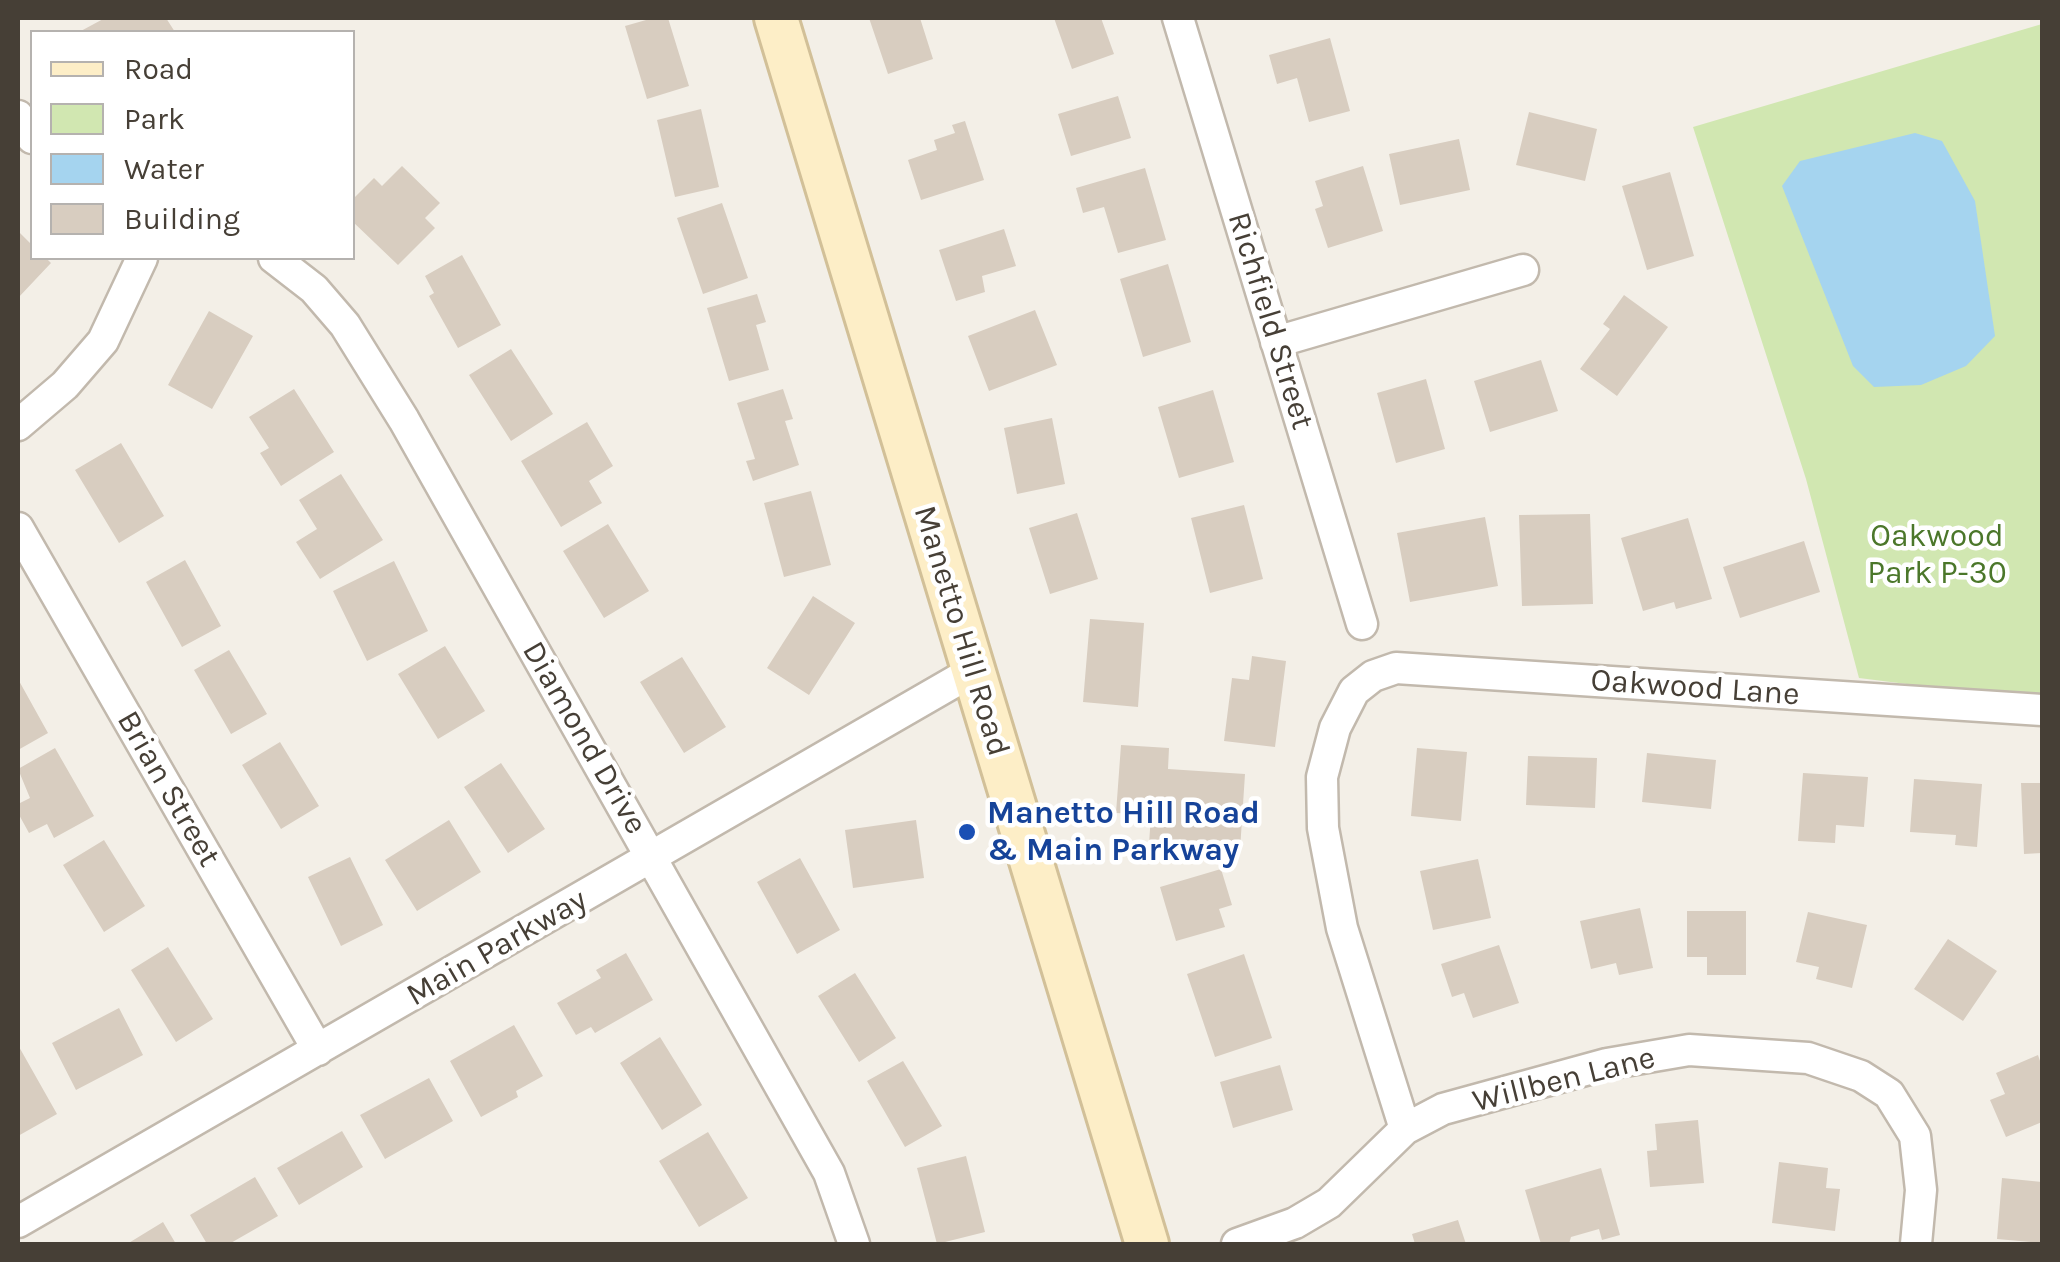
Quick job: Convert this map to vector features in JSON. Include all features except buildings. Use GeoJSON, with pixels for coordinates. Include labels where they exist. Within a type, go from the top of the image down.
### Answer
{"type":"FeatureCollection","features":[{"type":"Feature","properties":{"kind":"main road","name":"Manetto Hill Road"},"geometry":{"type":"LineString","coordinates":[[776,18],[1147,1244]]}},
{"type":"Feature","properties":{"kind":"street","name":"Richfield Street"},"geometry":{"type":"LineString","coordinates":[[1178,18],[1362,624]]}},
{"type":"Feature","properties":{"kind":"street"},"geometry":{"type":"LineString","coordinates":[[18,425],[74,376],[104,341],[141,260]]}},
{"type":"Feature","properties":{"kind":"street","name":"Diamond Drive"},"geometry":{"type":"LineString","coordinates":[[276,260],[314,290],[345,325],[404,420],[828,1173],[854,1244]]}},
{"type":"Feature","properties":{"kind":"street"},"geometry":{"type":"LineString","coordinates":[[1276,342],[1523,270]]}},
{"type":"Feature","properties":{"kind":"street","name":"Brian Street"},"geometry":{"type":"LineString","coordinates":[[18,528],[318,1050]]}},
{"type":"Feature","properties":{"kind":"street","name":"Oakwood Lane"},"geometry":{"type":"LineString","coordinates":[[1405,1128],[1342,928],[1323,828],[1322,777],[1334,728],[1354,692],[1373,676],[1396,668],[2042,710]]}},
{"type":"Feature","properties":{"kind":"street","name":"Main Parkway"},"geometry":{"type":"LineString","coordinates":[[18,1222],[973,671]]}},
{"type":"Feature","properties":{"kind":"street","name":"Willben Lane"},"geometry":{"type":"LineString","coordinates":[[1238,1244],[1295,1223],[1329,1203],[1405,1128],[1443,1109],[1607,1064],[1689,1050],[1808,1058],[1861,1076],[1888,1094],[1915,1136],[1921,1190],[1916,1244]]}},
{"type":"Feature","properties":{"kind":"green space","name":"Oakwood Park P-30"},"geometry":{"type":"Polygon","coordinates":[[[2042,24],[2042,701],[1859,678],[1806,479],[1693,127],[2042,24]]]}},
{"type":"Feature","properties":{"kind":"water"},"geometry":{"type":"Polygon","coordinates":[[[1915,133],[1942,141],[1975,201],[1995,336],[1966,366],[1921,385],[1874,387],[1853,366],[1782,186],[1800,161],[1915,133]]]}},
{"type":"Feature","properties":{"kind":"place","name":"Manetto Hill Road & Main Parkway"},"geometry":{"type":"Point","coordinates":[967,832]}}]}
